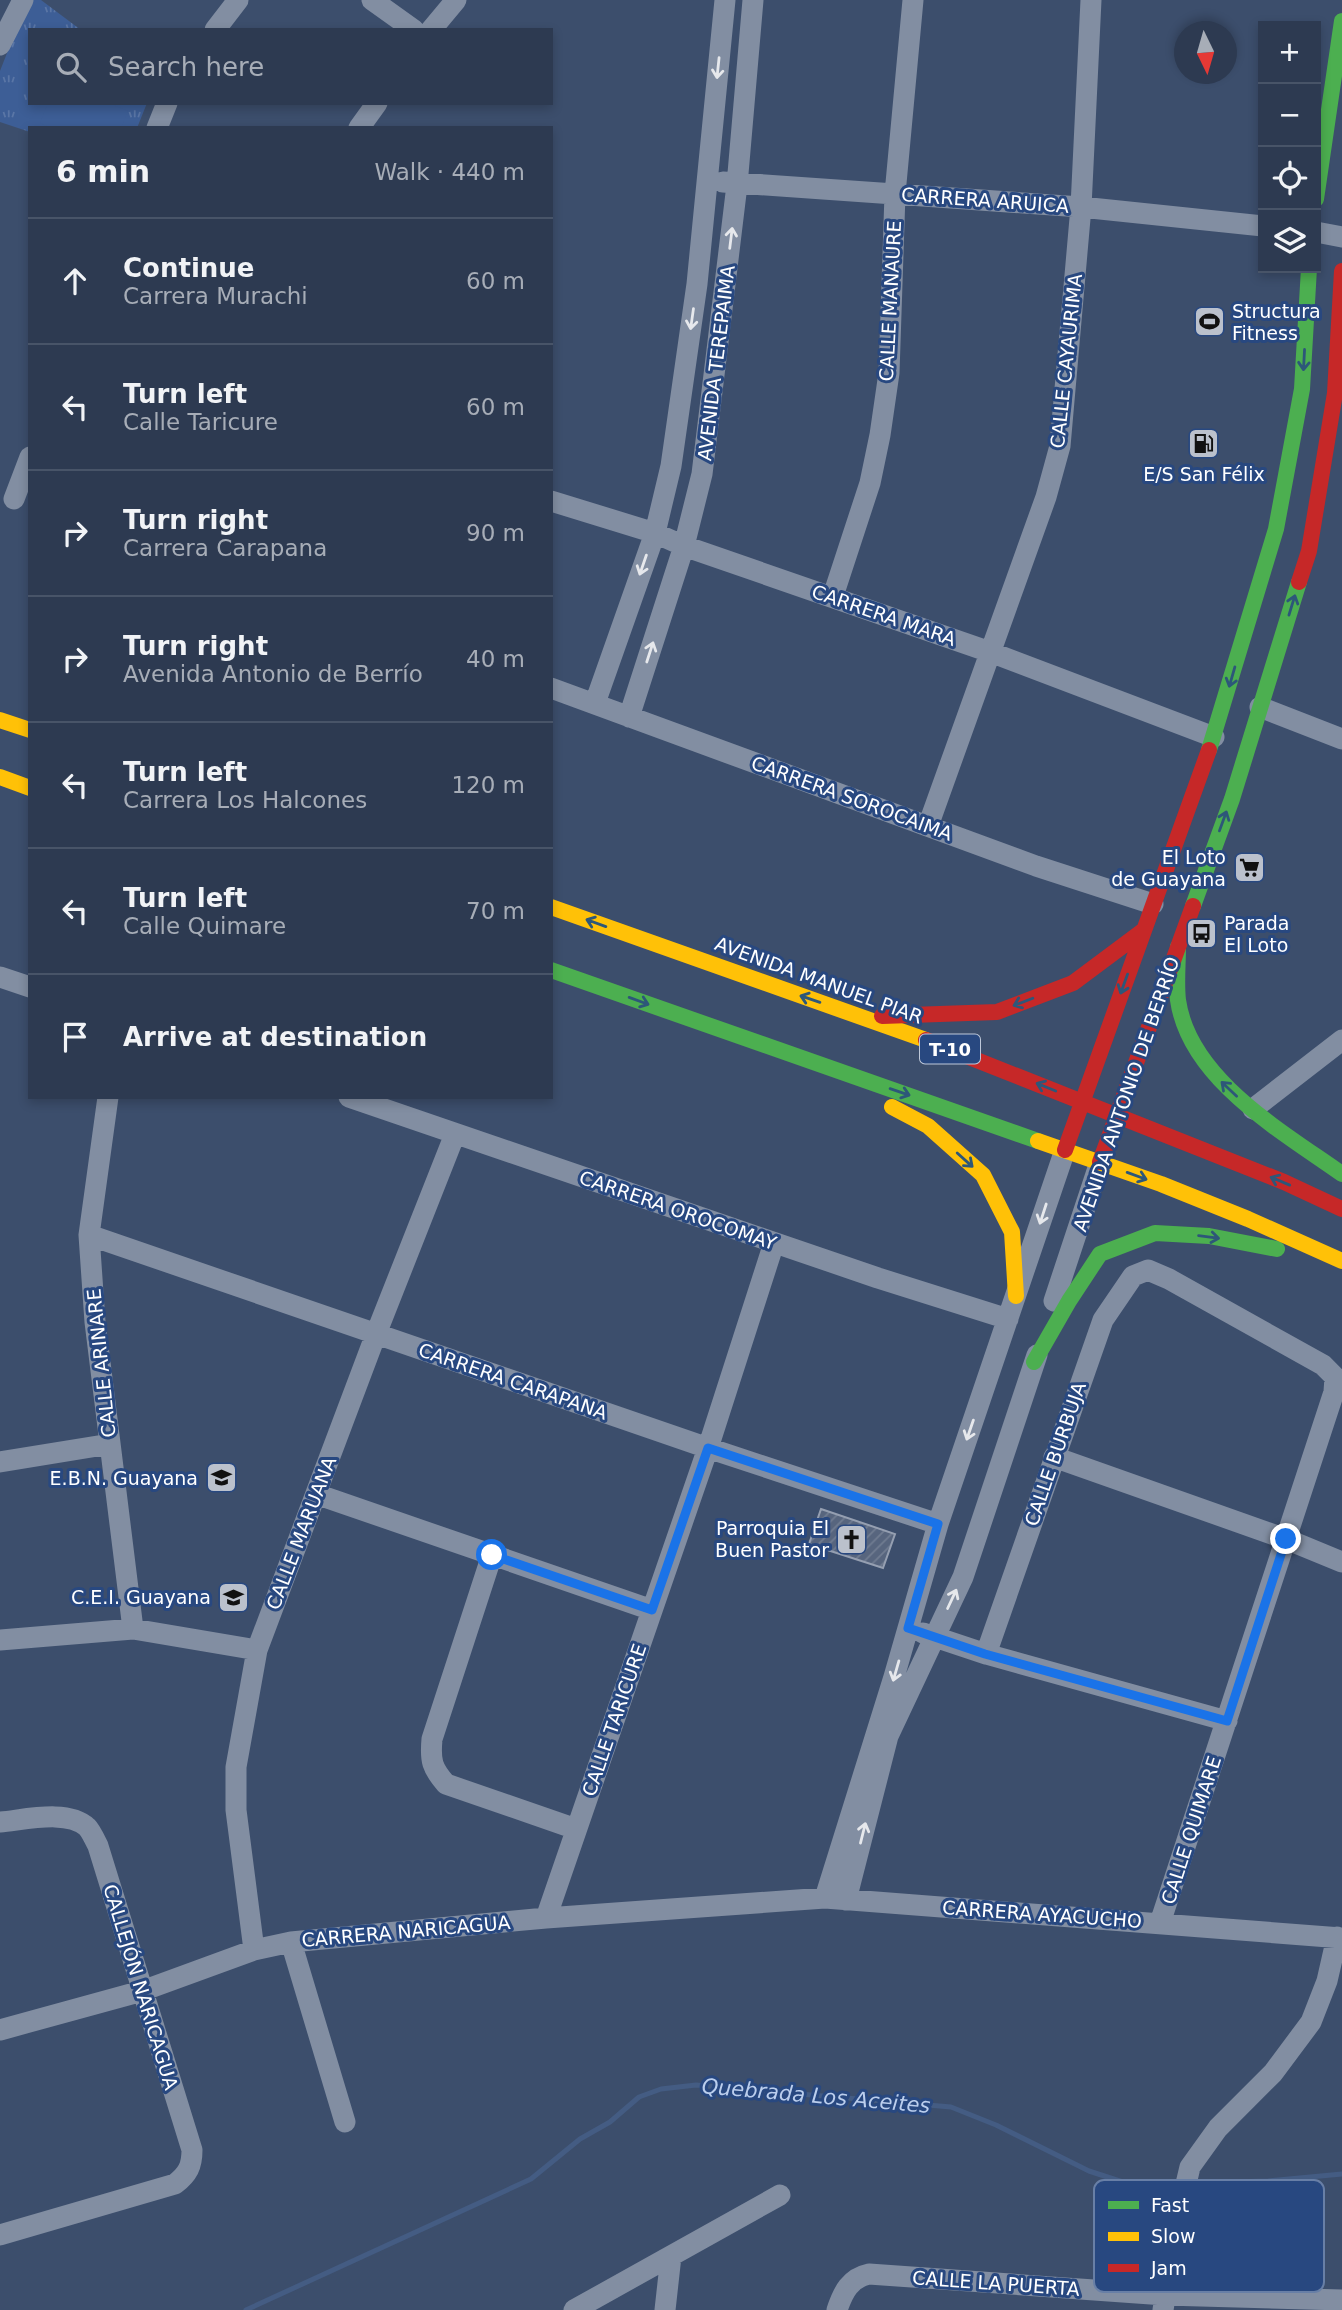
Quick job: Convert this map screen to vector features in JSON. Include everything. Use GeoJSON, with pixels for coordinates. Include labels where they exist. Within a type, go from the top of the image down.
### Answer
{"type":"FeatureCollection","features":[{"type":"Feature","properties":{"kind":"main road"},"geometry":{"type":"LineString","coordinates":[[1321,165],[1341,29],[1338,0]]}},
{"type":"Feature","properties":{"kind":"main road","name":"AVENIDA ANTONIO DE BERRÍO"},"geometry":{"type":"LineString","coordinates":[[1100,1162],[1232,799],[1308,551],[1335,393],[1342,271]]}},
{"type":"Feature","properties":{"kind":"main road","name":"AVENIDA ANTONIO DE BERRÍO"},"geometry":{"type":"LineString","coordinates":[[1065,1150],[1214,737],[1276,529],[1302,389],[1309,273]]}},
{"type":"Feature","properties":{"kind":"main road"},"geometry":{"type":"LineString","coordinates":[[0,720],[28,729]]}},
{"type":"Feature","properties":{"kind":"main road"},"geometry":{"type":"LineString","coordinates":[[0,777],[28,787]]}},
{"type":"Feature","properties":{"kind":"main road","name":"AVENIDA MANUEL PIAR"},"geometry":{"type":"LineString","coordinates":[[553,907],[946,1047],[1272,1177],[1342,1209]]}},
{"type":"Feature","properties":{"kind":"main road"},"geometry":{"type":"LineString","coordinates":[[855,1014],[881,1016],[997,1012],[1073,983],[1144,930]]}},
{"type":"Feature","properties":{"kind":"main road"},"geometry":{"type":"LineString","coordinates":[[1178,947],[1178,1001],[1193,1046],[1225,1087],[1342,1174]]}},
{"type":"Feature","properties":{"kind":"main road"},"geometry":{"type":"LineString","coordinates":[[553,971],[1100,1162],[1248,1219],[1342,1261]]}},
{"type":"Feature","properties":{"kind":"main road"},"geometry":{"type":"LineString","coordinates":[[805,1059],[928,1126],[983,1175],[1012,1232],[1016,1296]]}},
{"type":"Feature","properties":{"kind":"main road"},"geometry":{"type":"LineString","coordinates":[[1034,1362],[1100,1254],[1155,1233],[1209,1236],[1342,1261]]}},
{"type":"Feature","properties":{"kind":"street"},"geometry":{"type":"LineString","coordinates":[[0,45],[23,0]]}},
{"type":"Feature","properties":{"kind":"street"},"geometry":{"type":"LineString","coordinates":[[217,28],[238,0]]}},
{"type":"Feature","properties":{"kind":"street"},"geometry":{"type":"LineString","coordinates":[[372,0],[411,28]]}},
{"type":"Feature","properties":{"kind":"street"},"geometry":{"type":"LineString","coordinates":[[433,28],[456,0]]}},
{"type":"Feature","properties":{"kind":"street","name":"AVENIDA TEREPAIMA"},"geometry":{"type":"LineString","coordinates":[[594,704],[655,533],[671,466],[697,284],[725,0]]}},
{"type":"Feature","properties":{"kind":"street","name":"AVENIDA TEREPAIMA"},"geometry":{"type":"LineString","coordinates":[[629,717],[684,546],[702,474],[737,184],[753,0]]}},
{"type":"Feature","properties":{"kind":"street","name":"CALLE MANAURE"},"geometry":{"type":"LineString","coordinates":[[833,596],[870,483],[889,373],[895,194],[913,0]]}},
{"type":"Feature","properties":{"kind":"street","name":"CALLE CAYAURIMA"},"geometry":{"type":"LineString","coordinates":[[929,826],[1046,497],[1060,446],[1081,207],[1091,0]]}},
{"type":"Feature","properties":{"kind":"street"},"geometry":{"type":"LineString","coordinates":[[158,126],[166,105]]}},
{"type":"Feature","properties":{"kind":"street"},"geometry":{"type":"LineString","coordinates":[[360,126],[376,105]]}},
{"type":"Feature","properties":{"kind":"street","name":"CARRERA ARUICA"},"geometry":{"type":"LineString","coordinates":[[707,180],[1081,207],[1258,225]]}},
{"type":"Feature","properties":{"kind":"street"},"geometry":{"type":"LineString","coordinates":[[1321,233],[1342,237]]}},
{"type":"Feature","properties":{"kind":"street"},"geometry":{"type":"LineString","coordinates":[[15,500],[28,463]]}},
{"type":"Feature","properties":{"kind":"street","name":"CARRERA MARA"},"geometry":{"type":"LineString","coordinates":[[553,502],[655,533],[684,546],[833,596],[1214,737]]}},
{"type":"Feature","properties":{"kind":"street","name":"CARRERA SOROCAIMA"},"geometry":{"type":"LineString","coordinates":[[553,689],[1036,866],[1153,904]]}},
{"type":"Feature","properties":{"kind":"street"},"geometry":{"type":"LineString","coordinates":[[1260,707],[1342,739]]}},
{"type":"Feature","properties":{"kind":"street"},"geometry":{"type":"LineString","coordinates":[[0,976],[28,986]]}},
{"type":"Feature","properties":{"kind":"street"},"geometry":{"type":"LineString","coordinates":[[1253,1109],[1342,1040]]}},
{"type":"Feature","properties":{"kind":"street","name":"CALLE ARINARE"},"geometry":{"type":"LineString","coordinates":[[108,1099],[89,1235],[95,1322],[133,1629]]}},
{"type":"Feature","properties":{"kind":"street","name":"CARRERA OROCOMAY"},"geometry":{"type":"LineString","coordinates":[[355,1099],[877,1278],[1008,1319]]}},
{"type":"Feature","properties":{"kind":"street","name":"CALLE MARUANA"},"geometry":{"type":"LineString","coordinates":[[254,1950],[236,1810],[236,1767],[257,1650],[376,1334],[455,1134]]}},
{"type":"Feature","properties":{"kind":"street","name":"AVENIDA ANTONIO DE BERRÍO"},"geometry":{"type":"LineString","coordinates":[[836,1899],[938,1524],[1065,1150]]}},
{"type":"Feature","properties":{"kind":"street","name":"AVENIDA ANTONIO DE BERRÍO"},"geometry":{"type":"LineString","coordinates":[[836,1899],[888,1737],[963,1577],[1100,1162]]}},
{"type":"Feature","properties":{"kind":"street","name":"CARRERA CARAPANA"},"geometry":{"type":"LineString","coordinates":[[89,1235],[708,1448],[938,1524]]}},
{"type":"Feature","properties":{"kind":"street","name":"CALLE TARICURE"},"geometry":{"type":"LineString","coordinates":[[546,1918],[708,1448],[774,1243]]}},
{"type":"Feature","properties":{"kind":"street","name":"CALLE QUIMARE"},"geometry":{"type":"LineString","coordinates":[[1148,1270],[1323,1365],[1335,1377],[1335,1392],[1160,1923]]}},
{"type":"Feature","properties":{"kind":"street","name":"CALLE BURBUJA"},"geometry":{"type":"LineString","coordinates":[[985,1654],[1103,1320],[1133,1276],[1148,1270]]}},
{"type":"Feature","properties":{"kind":"street"},"geometry":{"type":"LineString","coordinates":[[0,1462],[110,1444]]}},
{"type":"Feature","properties":{"kind":"street"},"geometry":{"type":"LineString","coordinates":[[1054,1457],[1286,1539],[1342,1562]]}},
{"type":"Feature","properties":{"kind":"street"},"geometry":{"type":"LineString","coordinates":[[316,1494],[652,1610]]}},
{"type":"Feature","properties":{"kind":"street"},"geometry":{"type":"LineString","coordinates":[[492,1555],[432,1739],[430,1755],[435,1771],[446,1784],[576,1829]]}},
{"type":"Feature","properties":{"kind":"street"},"geometry":{"type":"LineString","coordinates":[[908,1628],[985,1654],[1227,1721]]}},
{"type":"Feature","properties":{"kind":"street"},"geometry":{"type":"LineString","coordinates":[[0,1640],[133,1629],[257,1650]]}},
{"type":"Feature","properties":{"kind":"street","name":"CALLEJÓN NARICAGUA"},"geometry":{"type":"LineString","coordinates":[[0,1822],[47,1817],[70,1818],[87,1827],[98,1846],[192,2150],[192,2164],[186,2175],[175,2184],[0,2235]]}},
{"type":"Feature","properties":{"kind":"street","name":"CARRERA NARICAGUA"},"geometry":{"type":"LineString","coordinates":[[0,2031],[142,1991],[254,1950],[290,1942],[546,1918],[836,1899]]}},
{"type":"Feature","properties":{"kind":"street","name":"CARRERA AYACUCHO"},"geometry":{"type":"LineString","coordinates":[[836,1899],[1340,1937]]}},
{"type":"Feature","properties":{"kind":"street"},"geometry":{"type":"LineString","coordinates":[[1187,2180],[1190,2167],[1218,2128],[1273,2073],[1311,2022],[1340,1937]]}},
{"type":"Feature","properties":{"kind":"street"},"geometry":{"type":"LineString","coordinates":[[290,1942],[345,2122]]}},
{"type":"Feature","properties":{"kind":"street"},"geometry":{"type":"LineString","coordinates":[[574,2310],[780,2195]]}},
{"type":"Feature","properties":{"kind":"street"},"geometry":{"type":"LineString","coordinates":[[665,2310],[671,2256]]}},
{"type":"Feature","properties":{"kind":"street","name":"CALLE LA PUERTA"},"geometry":{"type":"LineString","coordinates":[[837,2310],[850,2283],[859,2276],[869,2274],[1164,2302],[1342,2300]]}},
{"type":"Feature","properties":{"kind":"green space"},"geometry":{"type":"Polygon","coordinates":[[[33,0],[41,0],[78,28],[28,28],[28,105],[146,105],[138,126],[28,126],[28,131],[0,122],[0,71],[33,0]]]}},
{"type":"Feature","properties":{"kind":"green space"},"geometry":{"type":"Polygon","coordinates":[[[47,105],[113,105],[128,111],[122,126],[47,126],[40,123],[47,105]]]}},
{"type":"Feature","properties":{"kind":"building","name":"Parroquia El Buen Pastor"},"geometry":{"type":"Polygon","coordinates":[[[821,1509],[895,1534],[883,1568],[809,1544],[821,1509]]]}},
{"type":"Feature","properties":{"kind":"waterway","name":"Quebrada Los Aceites"},"geometry":{"type":"LineString","coordinates":[[246,2310],[531,2179],[580,2139],[610,2122],[639,2097],[661,2089],[696,2085],[951,2107],[996,2125],[1089,2171],[1117,2180]]}},
{"type":"Feature","properties":{"kind":"waterway","name":"Quebrada Los Aceites"},"geometry":{"type":"LineString","coordinates":[[1279,2180],[1342,2174]]}},
{"type":"Feature","properties":{"kind":"traffic: fast"},"geometry":{"type":"LineString","coordinates":[[1321,165],[1342,21]]}},
{"type":"Feature","properties":{"kind":"traffic: fast"},"geometry":{"type":"LineString","coordinates":[[1209,750],[1276,529],[1302,389],[1309,273]]}},
{"type":"Feature","properties":{"kind":"traffic: fast"},"geometry":{"type":"LineString","coordinates":[[1193,906],[1232,799],[1299,582]]}},
{"type":"Feature","properties":{"kind":"traffic: fast"},"geometry":{"type":"LineString","coordinates":[[1178,947],[1178,1000],[1186,1028],[1200,1055],[1219,1079],[1242,1101],[1342,1174]]}},
{"type":"Feature","properties":{"kind":"traffic: fast"},"geometry":{"type":"LineString","coordinates":[[553,971],[1038,1141]]}},
{"type":"Feature","properties":{"kind":"traffic: fast"},"geometry":{"type":"LineString","coordinates":[[1034,1362],[1100,1254],[1155,1233],[1209,1236],[1277,1249]]}},
{"type":"Feature","properties":{"kind":"traffic: slow"},"geometry":{"type":"LineString","coordinates":[[0,720],[28,729]]}},
{"type":"Feature","properties":{"kind":"traffic: slow"},"geometry":{"type":"LineString","coordinates":[[0,777],[28,787]]}},
{"type":"Feature","properties":{"kind":"traffic: slow"},"geometry":{"type":"LineString","coordinates":[[553,908],[926,1040]]}},
{"type":"Feature","properties":{"kind":"traffic: slow"},"geometry":{"type":"LineString","coordinates":[[892,1107],[928,1126],[983,1175],[1012,1232],[1016,1296]]}},
{"type":"Feature","properties":{"kind":"traffic: slow"},"geometry":{"type":"LineString","coordinates":[[1038,1141],[1161,1184],[1342,1261]]}},
{"type":"Feature","properties":{"kind":"traffic: jam"},"geometry":{"type":"LineString","coordinates":[[1299,582],[1309,551],[1335,393],[1342,271]]}},
{"type":"Feature","properties":{"kind":"traffic: jam"},"geometry":{"type":"LineString","coordinates":[[1065,1150],[1209,750]]}},
{"type":"Feature","properties":{"kind":"traffic: jam"},"geometry":{"type":"LineString","coordinates":[[1100,1162],[1193,906]]}},
{"type":"Feature","properties":{"kind":"traffic: jam"},"geometry":{"type":"LineString","coordinates":[[882,1016],[997,1012],[1073,983],[1144,930]]}},
{"type":"Feature","properties":{"kind":"traffic: jam"},"geometry":{"type":"LineString","coordinates":[[926,1040],[1284,1182],[1342,1209]]}},
{"type":"Feature","properties":{"kind":"place","name":"Structura Fitness"},"geometry":{"type":"Point","coordinates":[1209,322]}},
{"type":"Feature","properties":{"kind":"place","name":"E/S San Félix"},"geometry":{"type":"Point","coordinates":[1204,443]}},
{"type":"Feature","properties":{"kind":"place","name":"El Loto de Guayana"},"geometry":{"type":"Point","coordinates":[1249,868]}},
{"type":"Feature","properties":{"kind":"place","name":"Parada El Loto"},"geometry":{"type":"Point","coordinates":[1201,934]}},
{"type":"Feature","properties":{"kind":"place","name":"E.B.N. Guayana"},"geometry":{"type":"Point","coordinates":[221,1478]}},
{"type":"Feature","properties":{"kind":"place","name":"Parroquia El Buen Pastor"},"geometry":{"type":"Point","coordinates":[852,1539]}},
{"type":"Feature","properties":{"kind":"place","name":"C.E.I. Guayana"},"geometry":{"type":"Point","coordinates":[234,1597]}},
{"type":"Feature","properties":{"kind":"route"},"geometry":{"type":"LineString","coordinates":[[492,1555],[652,1610],[708,1448],[938,1524],[908,1628],[985,1654],[1227,1721],[1286,1539]]}}]}
